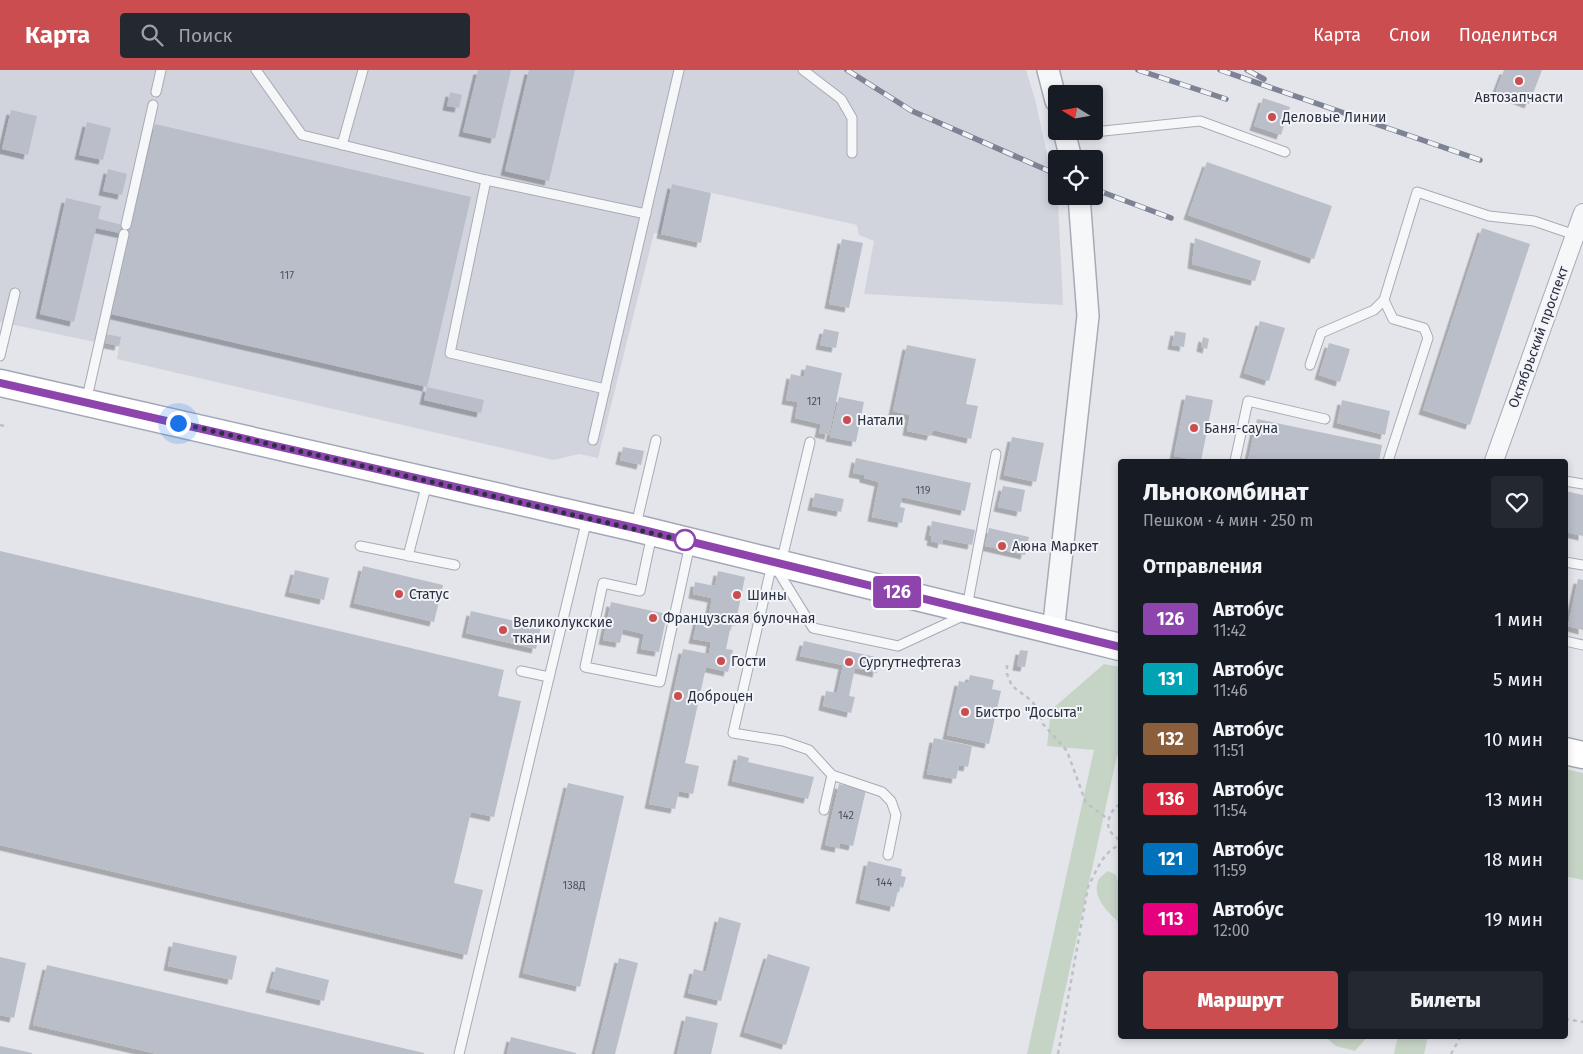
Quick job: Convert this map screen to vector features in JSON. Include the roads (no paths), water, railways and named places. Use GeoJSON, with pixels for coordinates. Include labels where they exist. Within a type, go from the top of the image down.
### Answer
{"type":"FeatureCollection","features":[{"type":"Feature","properties":{"kind":"main road"},"geometry":{"type":"LineString","coordinates":[[0,383],[644,530],[1118,647]]}},
{"type":"Feature","properties":{"kind":"main road"},"geometry":{"type":"LineString","coordinates":[[1568,752],[1583,755]]}},
{"type":"Feature","properties":{"kind":"street"},"geometry":{"type":"LineString","coordinates":[[1048,70],[1052,85]]}},
{"type":"Feature","properties":{"kind":"street"},"geometry":{"type":"LineString","coordinates":[[1053,632],[1088,316],[1080,205]]}},
{"type":"Feature","properties":{"kind":"street","name":"Октябрьский проспект"},"geometry":{"type":"LineString","coordinates":[[1495,459],[1583,213]]}},
{"type":"Feature","properties":{"kind":"lane"},"geometry":{"type":"LineString","coordinates":[[156,92],[161,70]]}},
{"type":"Feature","properties":{"kind":"lane"},"geometry":{"type":"LineString","coordinates":[[256,70],[302,135],[486,180],[646,214]]}},
{"type":"Feature","properties":{"kind":"lane"},"geometry":{"type":"LineString","coordinates":[[342,144],[363,70]]}},
{"type":"Feature","properties":{"kind":"lane"},"geometry":{"type":"LineString","coordinates":[[593,440],[680,70]]}},
{"type":"Feature","properties":{"kind":"lane"},"geometry":{"type":"LineString","coordinates":[[803,70],[841,99],[852,118],[852,153]]}},
{"type":"Feature","properties":{"kind":"lane"},"geometry":{"type":"LineString","coordinates":[[86,402],[153,105]]}},
{"type":"Feature","properties":{"kind":"lane"},"geometry":{"type":"LineString","coordinates":[[1103,129],[1200,120],[1285,152]]}},
{"type":"Feature","properties":{"kind":"lane"},"geometry":{"type":"LineString","coordinates":[[486,180],[450,353],[605,389]]}},
{"type":"Feature","properties":{"kind":"lane"},"geometry":{"type":"LineString","coordinates":[[1310,365],[1321,333],[1374,310],[1384,300],[1418,192],[1489,216],[1534,221],[1575,235]]}},
{"type":"Feature","properties":{"kind":"lane"},"geometry":{"type":"LineString","coordinates":[[0,356],[15,293]]}},
{"type":"Feature","properties":{"kind":"lane"},"geometry":{"type":"LineString","coordinates":[[1384,300],[1394,319],[1424,328],[1428,338],[1389,459]]}},
{"type":"Feature","properties":{"kind":"lane"},"geometry":{"type":"LineString","coordinates":[[1235,459],[1248,401],[1324,419]]}},
{"type":"Feature","properties":{"kind":"lane"},"geometry":{"type":"LineString","coordinates":[[656,440],[644,530],[640,591],[603,583],[585,666],[660,682],[690,542]]}},
{"type":"Feature","properties":{"kind":"lane"},"geometry":{"type":"LineString","coordinates":[[810,442],[776,562],[733,733],[783,741],[809,750],[832,775],[882,792],[891,801],[896,815],[888,855]]}},
{"type":"Feature","properties":{"kind":"lane"},"geometry":{"type":"LineString","coordinates":[[776,562],[813,628],[898,646],[969,611],[996,454]]}},
{"type":"Feature","properties":{"kind":"lane"},"geometry":{"type":"LineString","coordinates":[[408,556],[428,480]]}},
{"type":"Feature","properties":{"kind":"lane"},"geometry":{"type":"LineString","coordinates":[[1568,482],[1583,484]]}},
{"type":"Feature","properties":{"kind":"lane"},"geometry":{"type":"LineString","coordinates":[[458,1054],[588,517]]}},
{"type":"Feature","properties":{"kind":"lane"},"geometry":{"type":"LineString","coordinates":[[360,546],[455,565]]}},
{"type":"Feature","properties":{"kind":"lane"},"geometry":{"type":"LineString","coordinates":[[1568,562],[1583,565]]}},
{"type":"Feature","properties":{"kind":"lane"},"geometry":{"type":"LineString","coordinates":[[1568,642],[1583,645]]}},
{"type":"Feature","properties":{"kind":"lane"},"geometry":{"type":"LineString","coordinates":[[521,671],[549,677]]}},
{"type":"Feature","properties":{"kind":"lane"},"geometry":{"type":"LineString","coordinates":[[824,810],[832,775]]}},
{"type":"Feature","properties":{"kind":"railway"},"geometry":{"type":"LineString","coordinates":[[847,70],[912,111],[1048,170]]}},
{"type":"Feature","properties":{"kind":"railway"},"geometry":{"type":"LineString","coordinates":[[1138,70],[1226,99]]}},
{"type":"Feature","properties":{"kind":"railway"},"geometry":{"type":"LineString","coordinates":[[1220,70],[1480,160]]}},
{"type":"Feature","properties":{"kind":"railway"},"geometry":{"type":"LineString","coordinates":[[1247,70],[1264,79]]}},
{"type":"Feature","properties":{"kind":"railway"},"geometry":{"type":"LineString","coordinates":[[1103,192],[1171,218]]}},
{"type":"Feature","properties":{"kind":"place","name":"Автозапчасти"},"geometry":{"type":"Point","coordinates":[1519,81]}},
{"type":"Feature","properties":{"kind":"place","name":"Деловые Линии"},"geometry":{"type":"Point","coordinates":[1272,117]}},
{"type":"Feature","properties":{"kind":"place","name":"Натали"},"geometry":{"type":"Point","coordinates":[847,420]}},
{"type":"Feature","properties":{"kind":"place","name":"Баня-сауна"},"geometry":{"type":"Point","coordinates":[1194,428]}},
{"type":"Feature","properties":{"kind":"place","name":"Аюна Маркет"},"geometry":{"type":"Point","coordinates":[1002,546]}},
{"type":"Feature","properties":{"kind":"place","name":"Статус"},"geometry":{"type":"Point","coordinates":[399,594]}},
{"type":"Feature","properties":{"kind":"place","name":"Шины"},"geometry":{"type":"Point","coordinates":[737,595]}},
{"type":"Feature","properties":{"kind":"place","name":"Французская булочная"},"geometry":{"type":"Point","coordinates":[653,618]}},
{"type":"Feature","properties":{"kind":"place","name":"Великолукские ткани"},"geometry":{"type":"Point","coordinates":[503,630]}},
{"type":"Feature","properties":{"kind":"place","name":"Гости"},"geometry":{"type":"Point","coordinates":[721,661]}},
{"type":"Feature","properties":{"kind":"place","name":"Сургутнефтегаз"},"geometry":{"type":"Point","coordinates":[849,662]}},
{"type":"Feature","properties":{"kind":"place","name":"Доброцен"},"geometry":{"type":"Point","coordinates":[678,696]}},
{"type":"Feature","properties":{"kind":"place","name":"Бистро \"Досыта\""},"geometry":{"type":"Point","coordinates":[965,712]}}]}
